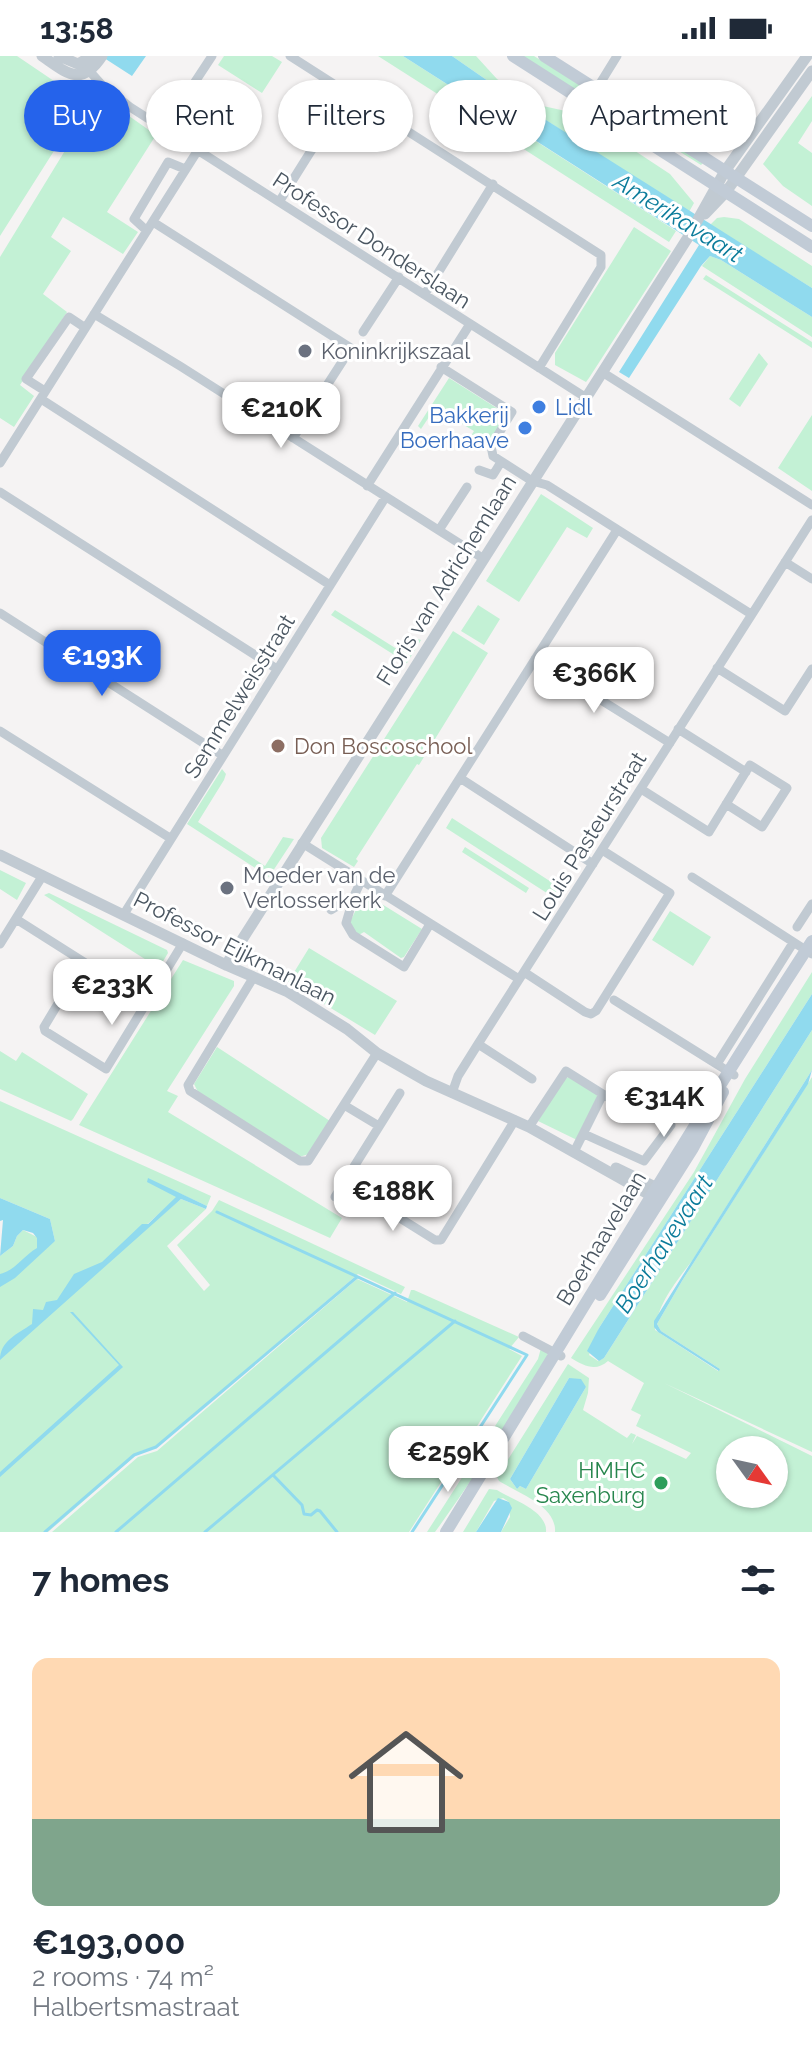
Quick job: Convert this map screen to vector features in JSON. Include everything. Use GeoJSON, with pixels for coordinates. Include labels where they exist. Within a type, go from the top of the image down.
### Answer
{"type":"FeatureCollection","features":[{"type":"Feature","properties":{"kind":"main road"},"geometry":{"type":"LineString","coordinates":[[513,56],[812,247]]}},
{"type":"Feature","properties":{"kind":"main road"},"geometry":{"type":"LineString","coordinates":[[544,56],[581,80]]}},
{"type":"Feature","properties":{"kind":"main road"},"geometry":{"type":"LineString","coordinates":[[695,152],[812,226]]}},
{"type":"Feature","properties":{"kind":"main road","name":"Boerhaavelaan"},"geometry":{"type":"LineString","coordinates":[[446,1532],[656,1193],[726,1070],[810,950]]}},
{"type":"Feature","properties":{"kind":"street"},"geometry":{"type":"LineString","coordinates":[[42,56],[73,75],[93,61]]}},
{"type":"Feature","properties":{"kind":"street"},"geometry":{"type":"LineString","coordinates":[[59,56],[70,63],[93,61]]}},
{"type":"Feature","properties":{"kind":"street"},"geometry":{"type":"LineString","coordinates":[[196,80],[212,56]]}},
{"type":"Feature","properties":{"kind":"street"},"geometry":{"type":"LineString","coordinates":[[290,56],[329,80]]}},
{"type":"Feature","properties":{"kind":"street"},"geometry":{"type":"LineString","coordinates":[[602,80],[617,56]]}},
{"type":"Feature","properties":{"kind":"street"},"geometry":{"type":"LineString","coordinates":[[730,174],[807,56]]}},
{"type":"Feature","properties":{"kind":"street","name":"Professor Donderslaan"},"geometry":{"type":"LineString","coordinates":[[93,61],[101,84],[146,116]]}},
{"type":"Feature","properties":{"kind":"street"},"geometry":{"type":"LineString","coordinates":[[730,174],[812,71]]}},
{"type":"Feature","properties":{"kind":"street"},"geometry":{"type":"LineString","coordinates":[[413,133],[598,252],[603,259],[539,368]]}},
{"type":"Feature","properties":{"kind":"street"},"geometry":{"type":"LineString","coordinates":[[0,463],[197,152]]}},
{"type":"Feature","properties":{"kind":"street","name":"Professor Donderslaan"},"geometry":{"type":"LineString","coordinates":[[201,152],[585,397]]}},
{"type":"Feature","properties":{"kind":"street"},"geometry":{"type":"LineString","coordinates":[[279,202],[310,152]]}},
{"type":"Feature","properties":{"kind":"street"},"geometry":{"type":"LineString","coordinates":[[185,169],[168,162],[134,219],[351,348],[293,438]]}},
{"type":"Feature","properties":{"kind":"street","name":"Floris van Adrichemlaan"},"geometry":{"type":"LineString","coordinates":[[226,965],[585,397],[730,174]]}},
{"type":"Feature","properties":{"kind":"street"},"geometry":{"type":"LineString","coordinates":[[425,294],[493,184]]}},
{"type":"Feature","properties":{"kind":"street"},"geometry":{"type":"LineString","coordinates":[[363,332],[399,277]]}},
{"type":"Feature","properties":{"kind":"street"},"geometry":{"type":"LineString","coordinates":[[94,314],[484,559]]}},
{"type":"Feature","properties":{"kind":"street"},"geometry":{"type":"LineString","coordinates":[[84,327],[69,317],[26,379],[43,395],[330,585]]}},
{"type":"Feature","properties":{"kind":"street"},"geometry":{"type":"LineString","coordinates":[[367,486],[470,324]]}},
{"type":"Feature","properties":{"kind":"street"},"geometry":{"type":"LineString","coordinates":[[441,367],[512,412],[491,446],[493,456],[532,481],[547,485],[751,614]]}},
{"type":"Feature","properties":{"kind":"street"},"geometry":{"type":"LineString","coordinates":[[602,372],[812,505]]}},
{"type":"Feature","properties":{"kind":"street"},"geometry":{"type":"LineString","coordinates":[[479,470],[493,475],[501,462]]}},
{"type":"Feature","properties":{"kind":"street"},"geometry":{"type":"LineString","coordinates":[[439,530],[467,487]]}},
{"type":"Feature","properties":{"kind":"street"},"geometry":{"type":"LineString","coordinates":[[0,492],[277,669]]}},
{"type":"Feature","properties":{"kind":"street","name":"Semmelweisstraat"},"geometry":{"type":"LineString","coordinates":[[124,914],[385,498]]}},
{"type":"Feature","properties":{"kind":"street","name":"Louis Pasteurstraat"},"geometry":{"type":"LineString","coordinates":[[452,1093],[458,1076],[478,1044],[812,520]]}},
{"type":"Feature","properties":{"kind":"street"},"geometry":{"type":"LineString","coordinates":[[385,896],[617,530]]}},
{"type":"Feature","properties":{"kind":"street"},"geometry":{"type":"LineString","coordinates":[[785,562],[812,579]]}},
{"type":"Feature","properties":{"kind":"street"},"geometry":{"type":"LineString","coordinates":[[0,613],[222,755]]}},
{"type":"Feature","properties":{"kind":"street"},"geometry":{"type":"LineString","coordinates":[[535,659],[670,743]]}},
{"type":"Feature","properties":{"kind":"street"},"geometry":{"type":"LineString","coordinates":[[717,668],[785,711],[810,676]]}},
{"type":"Feature","properties":{"kind":"street"},"geometry":{"type":"LineString","coordinates":[[678,729],[746,772]]}},
{"type":"Feature","properties":{"kind":"street"},"geometry":{"type":"LineString","coordinates":[[0,731],[170,838]]}},
{"type":"Feature","properties":{"kind":"street"},"geometry":{"type":"LineString","coordinates":[[641,789],[709,832],[726,804],[746,772],[750,765],[787,788],[762,827],[726,804]]}},
{"type":"Feature","properties":{"kind":"street"},"geometry":{"type":"LineString","coordinates":[[460,778],[593,864]]}},
{"type":"Feature","properties":{"kind":"street"},"geometry":{"type":"LineString","coordinates":[[302,843],[430,924],[591,1014],[596,1011],[670,893],[602,850]]}},
{"type":"Feature","properties":{"kind":"street","name":"Professor Eijkmanlaan"},"geometry":{"type":"LineString","coordinates":[[0,855],[288,992],[377,1053],[426,1081],[515,1120],[656,1193]]}},
{"type":"Feature","properties":{"kind":"street"},"geometry":{"type":"LineString","coordinates":[[2,937],[43,875]]}},
{"type":"Feature","properties":{"kind":"street"},"geometry":{"type":"LineString","coordinates":[[692,877],[793,943],[810,950]]}},
{"type":"Feature","properties":{"kind":"street"},"geometry":{"type":"LineString","coordinates":[[361,881],[346,923],[353,935],[404,967],[430,924]]}},
{"type":"Feature","properties":{"kind":"street"},"geometry":{"type":"LineString","coordinates":[[331,910],[354,896]]}},
{"type":"Feature","properties":{"kind":"street"},"geometry":{"type":"LineString","coordinates":[[797,927],[812,904]]}},
{"type":"Feature","properties":{"kind":"street"},"geometry":{"type":"LineString","coordinates":[[16,919],[147,1002]]}},
{"type":"Feature","properties":{"kind":"street"},"geometry":{"type":"LineString","coordinates":[[83,962],[44,1027],[45,1031],[106,1069],[183,943]]}},
{"type":"Feature","properties":{"kind":"street"},"geometry":{"type":"LineString","coordinates":[[614,1000],[726,1070],[793,943]]}},
{"type":"Feature","properties":{"kind":"street"},"geometry":{"type":"LineString","coordinates":[[253,978],[188,1085],[190,1091],[300,1161],[308,1161],[377,1053]]}},
{"type":"Feature","properties":{"kind":"street"},"geometry":{"type":"LineString","coordinates":[[478,1044],[532,1079]]}},
{"type":"Feature","properties":{"kind":"street"},"geometry":{"type":"LineString","coordinates":[[529,1127],[566,1071],[630,1111]]}},
{"type":"Feature","properties":{"kind":"street"},"geometry":{"type":"LineString","coordinates":[[335,1197],[400,1093]]}},
{"type":"Feature","properties":{"kind":"street"},"geometry":{"type":"LineString","coordinates":[[574,1152],[603,1094]]}},
{"type":"Feature","properties":{"kind":"street"},"geometry":{"type":"LineString","coordinates":[[344,1105],[379,1126]]}},
{"type":"Feature","properties":{"kind":"street"},"geometry":{"type":"LineString","coordinates":[[355,1190],[435,1240],[441,1240],[515,1120]]}},
{"type":"Feature","properties":{"kind":"street"},"geometry":{"type":"LineString","coordinates":[[584,1134],[644,1161],[671,1125]]}},
{"type":"Feature","properties":{"kind":"street"},"geometry":{"type":"LineString","coordinates":[[376,1204],[388,1185]]}},
{"type":"Feature","properties":{"kind":"street"},"geometry":{"type":"LineString","coordinates":[[523,1336],[558,1354]]}},
{"type":"Feature","properties":{"kind":"green space"},"geometry":{"type":"Polygon","coordinates":[[[0,56],[17,56],[52,80],[24,80],[24,152],[53,152],[0,236],[0,56]]]}},
{"type":"Feature","properties":{"kind":"green space"},"geometry":{"type":"Polygon","coordinates":[[[224,56],[272,56],[282,62],[262,93],[262,80],[242,80],[218,65],[224,56]]]}},
{"type":"Feature","properties":{"kind":"green space"},"geometry":{"type":"Polygon","coordinates":[[[378,56],[403,56],[440,80],[429,80],[429,89],[378,56]]]}},
{"type":"Feature","properties":{"kind":"green space"},"geometry":{"type":"Polygon","coordinates":[[[452,56],[476,56],[498,80],[487,80],[452,56]]]}},
{"type":"Feature","properties":{"kind":"green space"},"geometry":{"type":"Polygon","coordinates":[[[521,56],[534,56],[572,80],[562,82],[521,56]]]}},
{"type":"Feature","properties":{"kind":"green space"},"geometry":{"type":"Polygon","coordinates":[[[812,96],[812,121],[798,143],[812,153],[812,206],[783,186],[763,164],[812,96]]]}},
{"type":"Feature","properties":{"kind":"green space"},"geometry":{"type":"Polygon","coordinates":[[[546,107],[562,110],[562,130],[546,120],[546,107]]]}},
{"type":"Feature","properties":{"kind":"green space"},"geometry":{"type":"Polygon","coordinates":[[[130,117],[146,128],[146,151],[107,212],[138,232],[123,254],[63,217],[51,237],[71,251],[43,294],[67,312],[20,385],[34,396],[14,427],[0,418],[0,257],[64,152],[130,152],[130,117]]]}},
{"type":"Feature","properties":{"kind":"green space"},"geometry":{"type":"Polygon","coordinates":[[[546,148],[676,231],[669,242],[528,152],[546,152],[546,148]]]}},
{"type":"Feature","properties":{"kind":"green space"},"geometry":{"type":"Polygon","coordinates":[[[596,152],[637,152],[670,174],[694,203],[689,212],[596,152]]]}},
{"type":"Feature","properties":{"kind":"green space"},"geometry":{"type":"Polygon","coordinates":[[[680,152],[703,163],[701,165],[680,152]]]}},
{"type":"Feature","properties":{"kind":"green space"},"geometry":{"type":"Polygon","coordinates":[[[717,218],[739,219],[812,266],[812,288],[710,225],[717,218]]]}},
{"type":"Feature","properties":{"kind":"green space"},"geometry":{"type":"Polygon","coordinates":[[[634,227],[671,251],[586,382],[555,365],[555,353],[634,227]]]}},
{"type":"Feature","properties":{"kind":"green space"},"geometry":{"type":"Polygon","coordinates":[[[710,256],[812,317],[812,337],[702,266],[710,256]]]}},
{"type":"Feature","properties":{"kind":"green space"},"geometry":{"type":"Polygon","coordinates":[[[706,275],[812,342],[812,348],[703,279],[706,275]]]}},
{"type":"Feature","properties":{"kind":"green space"},"geometry":{"type":"Polygon","coordinates":[[[759,353],[768,364],[740,407],[729,399],[759,353]]]}},
{"type":"Feature","properties":{"kind":"green space"},"geometry":{"type":"Polygon","coordinates":[[[449,378],[503,412],[505,418],[485,450],[469,439],[474,431],[435,408],[421,429],[418,426],[449,378]]]}},
{"type":"Feature","properties":{"kind":"green space"},"geometry":{"type":"Polygon","coordinates":[[[812,415],[812,491],[778,468],[812,415]]]}},
{"type":"Feature","properties":{"kind":"green space"},"geometry":{"type":"Polygon","coordinates":[[[541,494],[593,528],[587,538],[567,527],[519,602],[486,581],[541,494]]]}},
{"type":"Feature","properties":{"kind":"green space"},"geometry":{"type":"Polygon","coordinates":[[[478,605],[500,619],[484,645],[461,631],[478,605]]]}},
{"type":"Feature","properties":{"kind":"green space"},"geometry":{"type":"Polygon","coordinates":[[[335,610],[400,651],[412,637],[421,640],[407,663],[331,615],[335,610]]]}},
{"type":"Feature","properties":{"kind":"green space"},"geometry":{"type":"Polygon","coordinates":[[[453,631],[488,653],[356,859],[358,861],[354,867],[322,848],[321,838],[453,631]]]}},
{"type":"Feature","properties":{"kind":"green space"},"geometry":{"type":"Polygon","coordinates":[[[222,769],[226,774],[224,780],[198,822],[265,866],[283,837],[294,839],[269,877],[187,824],[222,769]]]}},
{"type":"Feature","properties":{"kind":"green space"},"geometry":{"type":"Polygon","coordinates":[[[452,818],[559,887],[553,897],[446,828],[452,818]]]}},
{"type":"Feature","properties":{"kind":"green space"},"geometry":{"type":"Polygon","coordinates":[[[465,847],[529,888],[526,893],[462,852],[465,847]]]}},
{"type":"Feature","properties":{"kind":"green space"},"geometry":{"type":"Polygon","coordinates":[[[0,870],[26,883],[17,900],[0,889],[0,870]]]}},
{"type":"Feature","properties":{"kind":"green space"},"geometry":{"type":"Polygon","coordinates":[[[49,893],[168,953],[159,968],[44,895],[49,893]]]}},
{"type":"Feature","properties":{"kind":"green space"},"geometry":{"type":"Polygon","coordinates":[[[364,893],[422,929],[404,957],[401,958],[364,932],[357,936],[350,922],[364,893]]]}},
{"type":"Feature","properties":{"kind":"green space"},"geometry":{"type":"Polygon","coordinates":[[[670,911],[711,937],[693,966],[652,940],[670,911]]]}},
{"type":"Feature","properties":{"kind":"green space"},"geometry":{"type":"Polygon","coordinates":[[[309,948],[397,1001],[375,1035],[288,982],[309,948]]]}},
{"type":"Feature","properties":{"kind":"green space"},"geometry":{"type":"Polygon","coordinates":[[[183,960],[234,981],[234,986],[167,1091],[178,1096],[168,1112],[342,1218],[330,1238],[79,1125],[183,960]]]}},
{"type":"Feature","properties":{"kind":"green space"},"geometry":{"type":"Polygon","coordinates":[[[812,972],[812,994],[599,1328],[589,1355],[598,1361],[604,1358],[812,1030],[812,1070],[669,1293],[660,1311],[655,1330],[718,1371],[720,1369],[661,1331],[657,1324],[812,1077],[812,1452],[788,1441],[788,1436],[778,1436],[664,1383],[771,1436],[716,1436],[716,1508],[788,1508],[788,1444],[812,1456],[812,1532],[555,1532],[550,1515],[543,1508],[497,1477],[568,1364],[589,1378],[583,1410],[627,1438],[631,1433],[636,1435],[632,1444],[637,1436],[686,1459],[691,1453],[636,1426],[641,1415],[631,1410],[644,1383],[608,1361],[590,1367],[571,1358],[694,1172],[745,1079],[812,972]],[[569,1378],[510,1479],[517,1489],[520,1486],[526,1489],[586,1387],[569,1378]]]}},
{"type":"Feature","properties":{"kind":"green space"},"geometry":{"type":"Polygon","coordinates":[[[217,1047],[330,1121],[309,1154],[299,1157],[198,1092],[194,1084],[217,1047]]]}},
{"type":"Feature","properties":{"kind":"green space"},"geometry":{"type":"Polygon","coordinates":[[[0,1051],[16,1061],[22,1052],[88,1094],[73,1119],[71,1121],[0,1089],[0,1051]]]}},
{"type":"Feature","properties":{"kind":"green space"},"geometry":{"type":"Polygon","coordinates":[[[569,1077],[597,1093],[577,1140],[538,1121],[564,1079],[569,1077]]]}},
{"type":"Feature","properties":{"kind":"green space"},"geometry":{"type":"Polygon","coordinates":[[[0,1101],[211,1196],[207,1206],[181,1194],[144,1227],[147,1228],[181,1199],[206,1209],[167,1246],[204,1291],[210,1285],[177,1245],[219,1200],[405,1287],[401,1294],[358,1274],[157,1446],[141,1451],[48,1532],[0,1532],[0,1256],[13,1246],[23,1230],[37,1237],[37,1248],[55,1241],[50,1219],[0,1198],[0,1101]]]}},
{"type":"Feature","properties":{"kind":"green space"},"geometry":{"type":"Polygon","coordinates":[[[357,1279],[407,1302],[411,1290],[414,1290],[519,1337],[509,1349],[522,1356],[409,1532],[52,1532],[138,1457],[157,1451],[357,1279]]]}},
{"type":"Feature","properties":{"kind":"green space"},"geometry":{"type":"Polygon","coordinates":[[[541,1348],[547,1351],[548,1357],[507,1424],[435,1532],[427,1532],[538,1359],[541,1348]]]}},
{"type":"Feature","properties":{"kind":"green space"},"geometry":{"type":"Polygon","coordinates":[[[489,1489],[497,1490],[536,1512],[546,1532],[501,1532],[510,1517],[509,1502],[503,1498],[494,1501],[476,1532],[463,1532],[489,1489]]]}},
{"type":"Feature","properties":{"kind":"water"},"geometry":{"type":"Polygon","coordinates":[[[101,56],[146,56],[132,76],[101,56]]]}},
{"type":"Feature","properties":{"kind":"water"},"geometry":{"type":"Polygon","coordinates":[[[403,56],[452,56],[487,80],[441,80],[403,56]]]}},
{"type":"Feature","properties":{"kind":"water","name":"Amerikavaart"},"geometry":{"type":"Polygon","coordinates":[[[546,120],[562,130],[562,152],[597,152],[812,288],[812,317],[710,256],[629,378],[619,372],[699,245],[546,147],[546,120]]]}},
{"type":"Feature","properties":{"kind":"water","name":"Boerhavevaart"},"geometry":{"type":"Polygon","coordinates":[[[812,994],[812,1030],[604,1358],[599,1361],[587,1351],[599,1328],[812,994]]]}},
{"type":"Feature","properties":{"kind":"water"},"geometry":{"type":"Polygon","coordinates":[[[812,1070],[808,1084],[657,1324],[661,1331],[719,1371],[658,1332],[654,1321],[812,1070]]]}},
{"type":"Feature","properties":{"kind":"water"},"geometry":{"type":"Polygon","coordinates":[[[148,1178],[207,1206],[206,1209],[181,1199],[0,1360],[6,1343],[32,1324],[33,1309],[43,1310],[46,1302],[57,1300],[74,1274],[102,1262],[176,1197],[147,1182],[148,1178]]]}},
{"type":"Feature","properties":{"kind":"water"},"geometry":{"type":"Polygon","coordinates":[[[0,1198],[50,1219],[55,1241],[15,1278],[0,1287],[0,1274],[37,1248],[37,1238],[23,1230],[13,1246],[0,1256],[3,1220],[0,1221],[0,1198]]]}},
{"type":"Feature","properties":{"kind":"water"},"geometry":{"type":"Polygon","coordinates":[[[70,1312],[123,1367],[0,1477],[0,1472],[119,1365],[70,1312]]]}},
{"type":"Feature","properties":{"kind":"water"},"geometry":{"type":"Polygon","coordinates":[[[569,1378],[581,1379],[586,1387],[526,1489],[520,1486],[517,1489],[510,1479],[569,1378]]]}},
{"type":"Feature","properties":{"kind":"water"},"geometry":{"type":"Polygon","coordinates":[[[498,1498],[509,1502],[512,1508],[501,1532],[476,1532],[498,1498]]]}},
{"type":"Feature","properties":{"kind":"waterway"},"geometry":{"type":"LineString","coordinates":[[217,1212],[527,1355],[412,1532]]}},
{"type":"Feature","properties":{"kind":"waterway"},"geometry":{"type":"LineString","coordinates":[[45,1532],[134,1455],[156,1447],[357,1277]]}},
{"type":"Feature","properties":{"kind":"waterway"},"geometry":{"type":"LineString","coordinates":[[116,1532],[395,1293]]}},
{"type":"Feature","properties":{"kind":"waterway"},"geometry":{"type":"LineString","coordinates":[[205,1532],[455,1321]]}},
{"type":"Feature","properties":{"kind":"waterway"},"geometry":{"type":"LineString","coordinates":[[273,1475],[302,1505],[304,1514],[320,1511],[337,1532]]}},
{"type":"Feature","properties":{"kind":"place","name":"Koninkrijkszaal"},"geometry":{"type":"Point","coordinates":[305,351]}},
{"type":"Feature","properties":{"kind":"place","name":"Lidl"},"geometry":{"type":"Point","coordinates":[539,407]}},
{"type":"Feature","properties":{"kind":"place","name":"Bakkerij Boerhaave"},"geometry":{"type":"Point","coordinates":[525,428]}},
{"type":"Feature","properties":{"kind":"place","name":"Don Boscoschool"},"geometry":{"type":"Point","coordinates":[278,746]}},
{"type":"Feature","properties":{"kind":"place","name":"Moeder van de Verlosserkerk"},"geometry":{"type":"Point","coordinates":[227,888]}},
{"type":"Feature","properties":{"kind":"place","name":"HMHC Saxenburg"},"geometry":{"type":"Point","coordinates":[661,1483]}}]}
